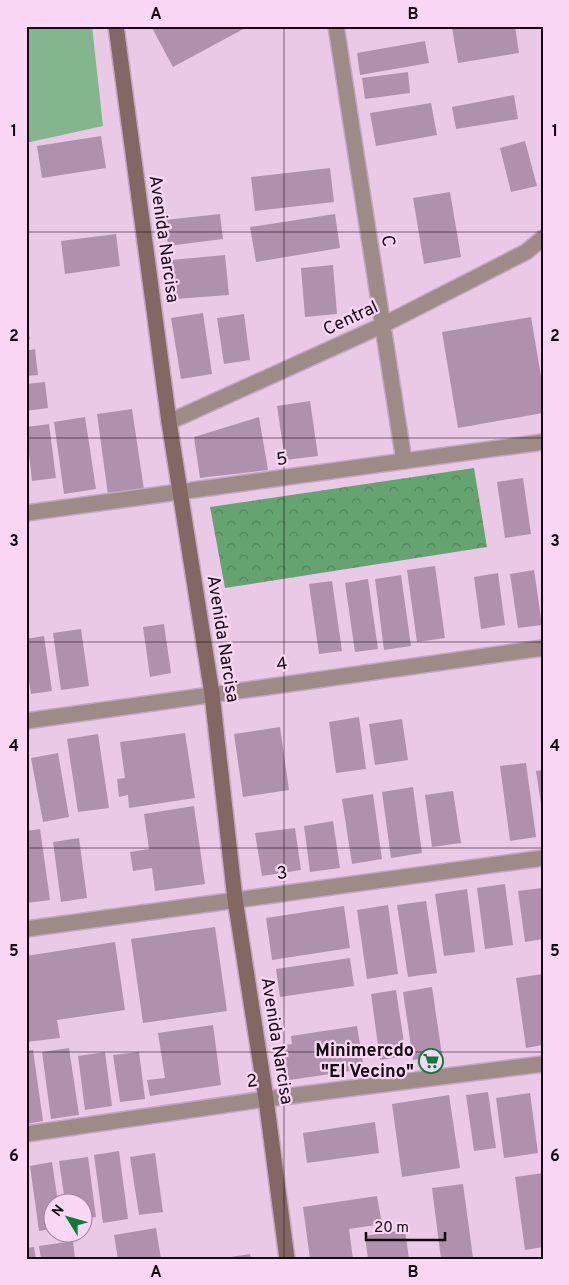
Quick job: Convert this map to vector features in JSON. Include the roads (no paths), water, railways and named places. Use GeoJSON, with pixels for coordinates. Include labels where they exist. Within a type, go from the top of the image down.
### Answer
{"type":"FeatureCollection","features":[{"type":"Feature","properties":{"kind":"street","name":"Avenida Narcisa"},"geometry":{"type":"LineString","coordinates":[[116,26],[169,422],[212,694],[235,899],[266,1099],[287,1259]]}},
{"type":"Feature","properties":{"kind":"street","name":"C"},"geometry":{"type":"LineString","coordinates":[[336,26],[381,326],[404,461]]}},
{"type":"Feature","properties":{"kind":"street","name":"Central"},"geometry":{"type":"LineString","coordinates":[[169,422],[381,326],[526,252],[543,238]]}},
{"type":"Feature","properties":{"kind":"street","name":"5"},"geometry":{"type":"LineString","coordinates":[[26,513],[543,442]]}},
{"type":"Feature","properties":{"kind":"street","name":"4"},"geometry":{"type":"LineString","coordinates":[[26,720],[543,648]]}},
{"type":"Feature","properties":{"kind":"street","name":"3"},"geometry":{"type":"LineString","coordinates":[[26,929],[543,858]]}},
{"type":"Feature","properties":{"kind":"street","name":"2"},"geometry":{"type":"LineString","coordinates":[[26,1134],[266,1099],[543,1064]]}},
{"type":"Feature","properties":{"kind":"place","name":"Minimercdo \"El Vecino\""},"geometry":{"type":"Point","coordinates":[431,1061]}}]}
